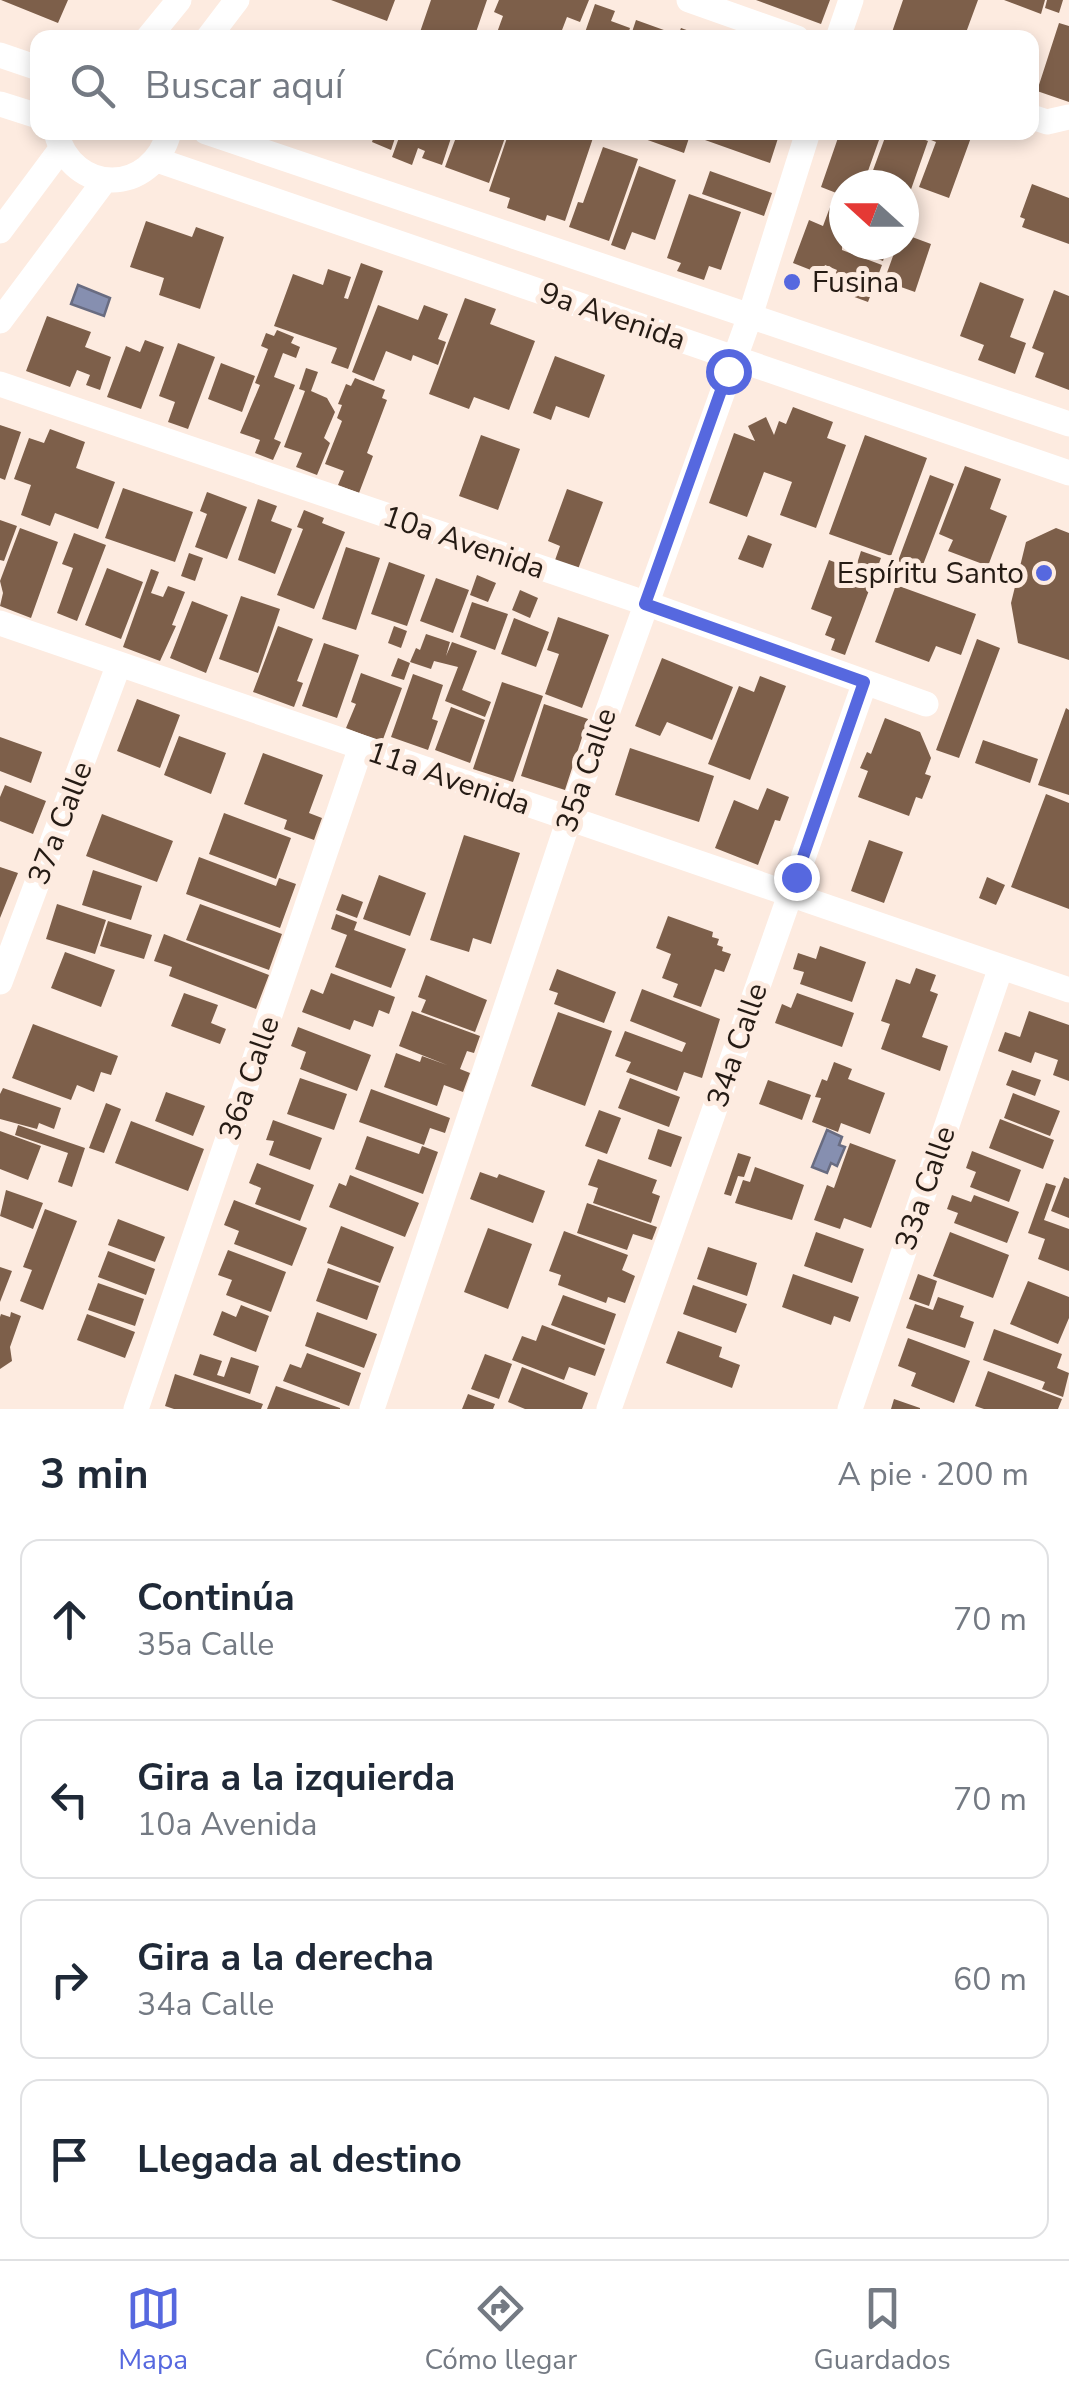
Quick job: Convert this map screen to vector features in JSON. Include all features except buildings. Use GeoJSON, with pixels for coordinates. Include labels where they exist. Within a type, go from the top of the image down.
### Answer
{"type":"FeatureCollection","features":[{"type":"Feature","properties":{"kind":"street"},"geometry":{"type":"LineString","coordinates":[[155,30],[179,0]]}},
{"type":"Feature","properties":{"kind":"street"},"geometry":{"type":"LineString","coordinates":[[214,30],[238,0]]}},
{"type":"Feature","properties":{"kind":"street"},"geometry":{"type":"LineString","coordinates":[[689,0],[773,30]]}},
{"type":"Feature","properties":{"kind":"street"},"geometry":{"type":"LineString","coordinates":[[841,30],[851,0]]}},
{"type":"Feature","properties":{"kind":"street"},"geometry":{"type":"LineString","coordinates":[[0,55],[30,65]]}},
{"type":"Feature","properties":{"kind":"street"},"geometry":{"type":"LineString","coordinates":[[0,104],[30,113]]}},
{"type":"Feature","properties":{"kind":"street"},"geometry":{"type":"LineString","coordinates":[[1039,119],[1047,122],[1069,117]]}},
{"type":"Feature","properties":{"kind":"street"},"geometry":{"type":"LineString","coordinates":[[0,231],[58,141],[72,164],[87,175],[105,180],[124,179],[142,172],[157,160],[166,140]]}},
{"type":"Feature","properties":{"kind":"street","name":"9a Avenida"},"geometry":{"type":"LineString","coordinates":[[230,140],[1069,424]]}},
{"type":"Feature","properties":{"kind":"street","name":"35a Calle"},"geometry":{"type":"LineString","coordinates":[[372,1409],[569,818],[750,316],[805,140]]}},
{"type":"Feature","properties":{"kind":"street","name":"9a Avenida"},"geometry":{"type":"LineString","coordinates":[[157,160],[1069,473]]}},
{"type":"Feature","properties":{"kind":"street"},"geometry":{"type":"LineString","coordinates":[[0,320],[105,180]]}},
{"type":"Feature","properties":{"kind":"street"},"geometry":{"type":"LineString","coordinates":[[438,256],[454,216]]}},
{"type":"Feature","properties":{"kind":"street","name":"10a Avenida"},"geometry":{"type":"LineString","coordinates":[[0,384],[926,704]]}},
{"type":"Feature","properties":{"kind":"street"},"geometry":{"type":"LineString","coordinates":[[1010,452],[1024,408]]}},
{"type":"Feature","properties":{"kind":"street","name":"11a Avenida"},"geometry":{"type":"LineString","coordinates":[[0,623],[1069,990]]}},
{"type":"Feature","properties":{"kind":"street","name":"37a Calle"},"geometry":{"type":"LineString","coordinates":[[0,982],[120,664]]}},
{"type":"Feature","properties":{"kind":"street","name":"34a Calle"},"geometry":{"type":"LineString","coordinates":[[609,1409],[864,682]]}},
{"type":"Feature","properties":{"kind":"street","name":"36a Calle"},"geometry":{"type":"LineString","coordinates":[[136,1409],[361,748]]}},
{"type":"Feature","properties":{"kind":"street","name":"33a Calle"},"geometry":{"type":"LineString","coordinates":[[850,1409],[1001,967]]}},
{"type":"Feature","properties":{"kind":"water"},"geometry":{"type":"Polygon","coordinates":[[[78,285],[110,298],[104,316],[71,304],[78,285]]]}},
{"type":"Feature","properties":{"kind":"water"},"geometry":{"type":"Polygon","coordinates":[[[827,1130],[842,1137],[839,1145],[845,1147],[837,1166],[831,1163],[827,1173],[812,1167],[827,1130]]]}},
{"type":"Feature","properties":{"kind":"place","name":"Fusina"},"geometry":{"type":"Point","coordinates":[792,282]}},
{"type":"Feature","properties":{"kind":"place","name":"Espíritu Santo"},"geometry":{"type":"Point","coordinates":[1044,573]}},
{"type":"Feature","properties":{"kind":"route"},"geometry":{"type":"LineString","coordinates":[[728,371],[645,604],[864,682],[796,877]]}}]}
